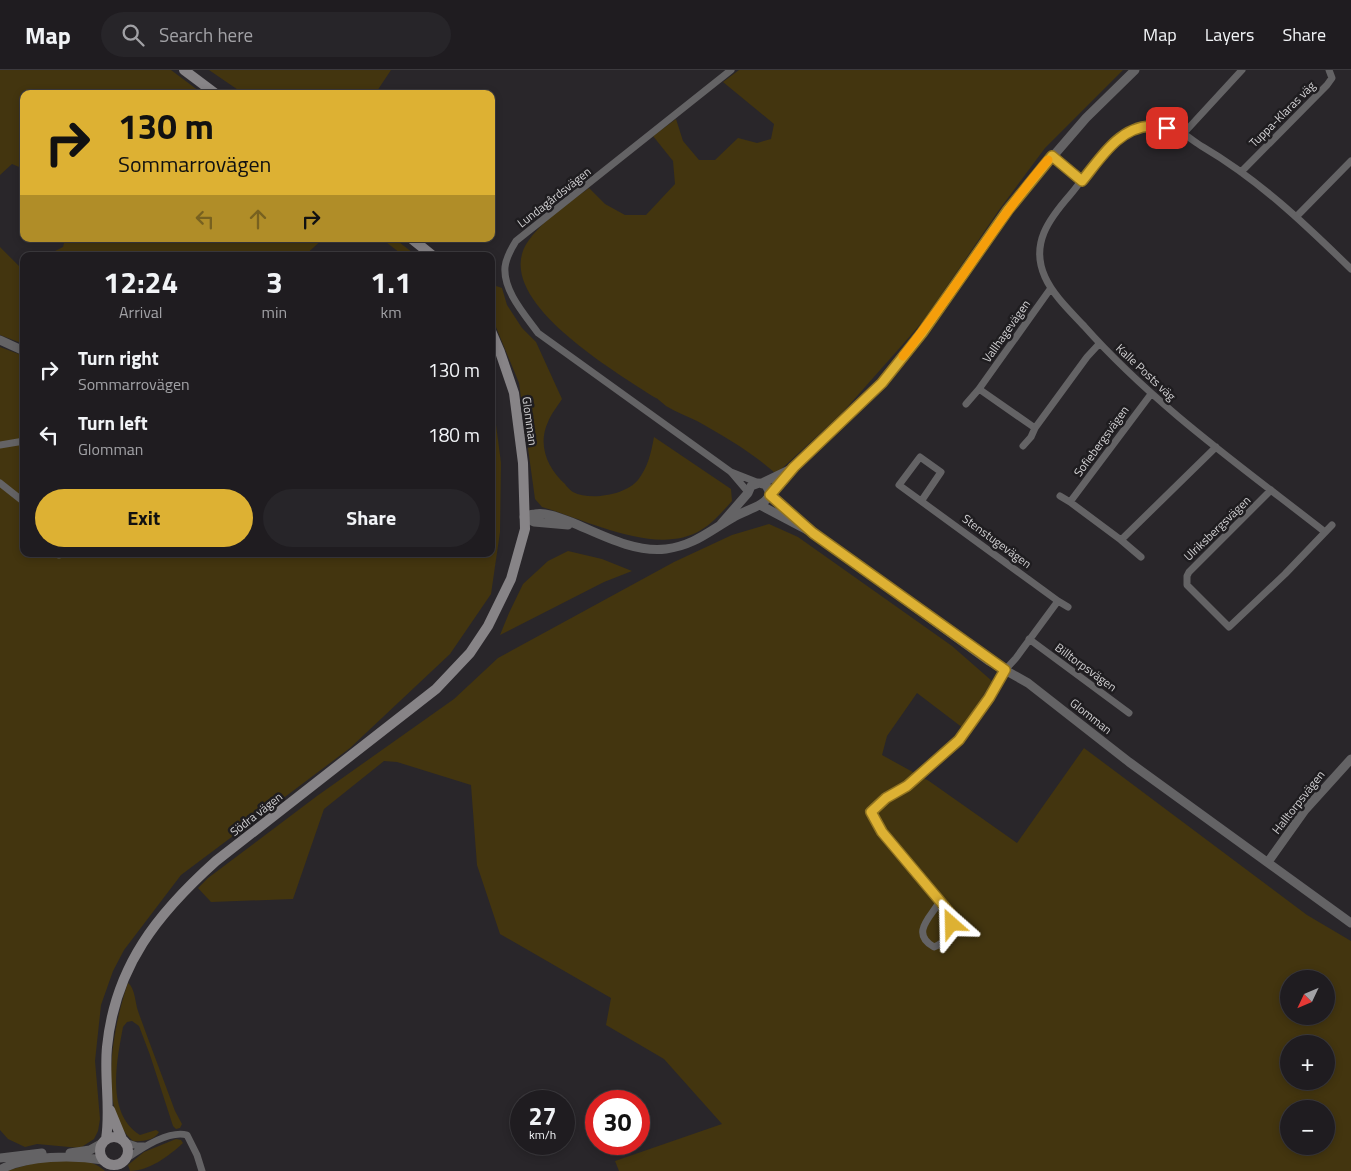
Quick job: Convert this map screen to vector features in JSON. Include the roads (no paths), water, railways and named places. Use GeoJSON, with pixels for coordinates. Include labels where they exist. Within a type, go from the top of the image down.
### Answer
{"type":"FeatureCollection","features":[{"type":"Feature","properties":{"kind":"main road"},"geometry":{"type":"LineString","coordinates":[[184,70],[211,90]]}},
{"type":"Feature","properties":{"kind":"main road"},"geometry":{"type":"LineString","coordinates":[[416,242],[428,252]]}},
{"type":"Feature","properties":{"kind":"main road","name":"Glomman"},"geometry":{"type":"LineString","coordinates":[[495,340],[514,393],[523,464],[524,517]]}},
{"type":"Feature","properties":{"kind":"main road","name":"Södra vägen"},"geometry":{"type":"LineString","coordinates":[[104,1142],[107,1101],[107,1047],[112,1016],[125,978],[145,937],[190,884],[216,861],[436,689],[470,653],[488,626],[504,595],[519,528],[524,517]]}},
{"type":"Feature","properties":{"kind":"main road","name":"Södra vägen"},"geometry":{"type":"LineString","coordinates":[[107,1101],[124,1141]]}},
{"type":"Feature","properties":{"kind":"main road"},"geometry":{"type":"LineString","coordinates":[[114,1137],[124,1141],[128,1151],[124,1164],[108,1165],[100,1153],[104,1142],[114,1137]]}},
{"type":"Feature","properties":{"kind":"street","name":"Lundagårdsvägen"},"geometry":{"type":"LineString","coordinates":[[731,70],[516,241],[509,253],[506,279],[520,309],[538,333],[731,472],[748,493]]}},
{"type":"Feature","properties":{"kind":"street"},"geometry":{"type":"LineString","coordinates":[[524,517],[535,514],[556,516],[622,543],[643,548],[664,549],[698,540],[721,524],[767,502],[770,494],[794,467],[882,383],[922,333],[966,272],[994,228],[1052,156],[1086,118],[1135,70]]}},
{"type":"Feature","properties":{"kind":"street"},"geometry":{"type":"LineString","coordinates":[[1183,134],[1242,70]]}},
{"type":"Feature","properties":{"kind":"street","name":"Tuppa-Klaras väg"},"geometry":{"type":"LineString","coordinates":[[1241,172],[1327,85],[1332,78],[1329,70]]}},
{"type":"Feature","properties":{"kind":"street","name":"Kalle Posts väg"},"geometry":{"type":"LineString","coordinates":[[1325,532],[1151,394],[1099,344],[1045,277],[1040,265],[1040,240],[1051,217],[1107,150],[1122,136],[1134,129],[1151,126],[1167,128],[1183,134],[1241,172],[1297,216],[1350,266]]}},
{"type":"Feature","properties":{"kind":"street"},"geometry":{"type":"LineString","coordinates":[[1052,156],[1082,181]]}},
{"type":"Feature","properties":{"kind":"street"},"geometry":{"type":"LineString","coordinates":[[1297,216],[1351,161]]}},
{"type":"Feature","properties":{"kind":"street","name":"Vallhagevägen"},"geometry":{"type":"LineString","coordinates":[[966,404],[980,389],[1052,288]]}},
{"type":"Feature","properties":{"kind":"street"},"geometry":{"type":"LineString","coordinates":[[0,340],[20,348]]}},
{"type":"Feature","properties":{"kind":"street"},"geometry":{"type":"LineString","coordinates":[[1023,446],[1087,357],[1099,344]]}},
{"type":"Feature","properties":{"kind":"street"},"geometry":{"type":"LineString","coordinates":[[980,389],[1035,428]]}},
{"type":"Feature","properties":{"kind":"street","name":"Sofiebergsvägen"},"geometry":{"type":"LineString","coordinates":[[1070,502],[1151,394]]}},
{"type":"Feature","properties":{"kind":"street"},"geometry":{"type":"LineString","coordinates":[[0,445],[20,442]]}},
{"type":"Feature","properties":{"kind":"street"},"geometry":{"type":"LineString","coordinates":[[1121,540],[1216,447]]}},
{"type":"Feature","properties":{"kind":"street","name":"Stenstugevägen"},"geometry":{"type":"LineString","coordinates":[[922,500],[941,472],[920,457],[899,484],[1068,607]]}},
{"type":"Feature","properties":{"kind":"street"},"geometry":{"type":"LineString","coordinates":[[721,524],[748,493],[751,486],[794,467]]}},
{"type":"Feature","properties":{"kind":"street","name":"Lundagårdsvägen"},"geometry":{"type":"LineString","coordinates":[[731,472],[761,483]]}},
{"type":"Feature","properties":{"kind":"street"},"geometry":{"type":"LineString","coordinates":[[0,483],[20,499]]}},
{"type":"Feature","properties":{"kind":"street"},"geometry":{"type":"LineString","coordinates":[[761,483],[766,485],[770,494]]}},
{"type":"Feature","properties":{"kind":"street","name":"Ulriksbergsvägen"},"geometry":{"type":"LineString","coordinates":[[1229,627],[1187,585],[1188,572],[1271,490]]}},
{"type":"Feature","properties":{"kind":"street"},"geometry":{"type":"LineString","coordinates":[[748,493],[750,501],[759,505]]}},
{"type":"Feature","properties":{"kind":"street","name":"Glomman"},"geometry":{"type":"LineString","coordinates":[[770,494],[813,533],[1005,670],[1028,683],[1122,756],[1351,923]]}},
{"type":"Feature","properties":{"kind":"street"},"geometry":{"type":"LineString","coordinates":[[1060,496],[1121,540],[1141,558]]}},
{"type":"Feature","properties":{"kind":"street","name":"Glomman"},"geometry":{"type":"LineString","coordinates":[[759,505],[813,533]]}},
{"type":"Feature","properties":{"kind":"street"},"geometry":{"type":"LineString","coordinates":[[1223,635],[1332,525]]}},
{"type":"Feature","properties":{"kind":"street"},"geometry":{"type":"LineString","coordinates":[[940,900],[926,920],[923,928],[928,944],[934,947],[951,932],[950,913],[940,900],[882,832],[871,812],[886,798],[907,786],[959,740],[989,698],[1005,670],[1058,601]]}},
{"type":"Feature","properties":{"kind":"street","name":"Billtorpsvägen"},"geometry":{"type":"LineString","coordinates":[[1029,639],[1130,713]]}},
{"type":"Feature","properties":{"kind":"street","name":"Halltorpsvägen"},"geometry":{"type":"LineString","coordinates":[[1268,862],[1304,810],[1351,759]]}},
{"type":"Feature","properties":{"kind":"street"},"geometry":{"type":"LineString","coordinates":[[124,1141],[133,1146],[144,1146],[180,1133],[187,1135],[197,1154],[202,1171]]}},
{"type":"Feature","properties":{"kind":"street"},"geometry":{"type":"LineString","coordinates":[[104,1142],[90,1150],[80,1152],[46,1153],[0,1158],[3,1168],[22,1161],[60,1157],[108,1165]]}},
{"type":"Feature","properties":{"kind":"street"},"geometry":{"type":"LineString","coordinates":[[124,1164],[144,1146]]}}]}
